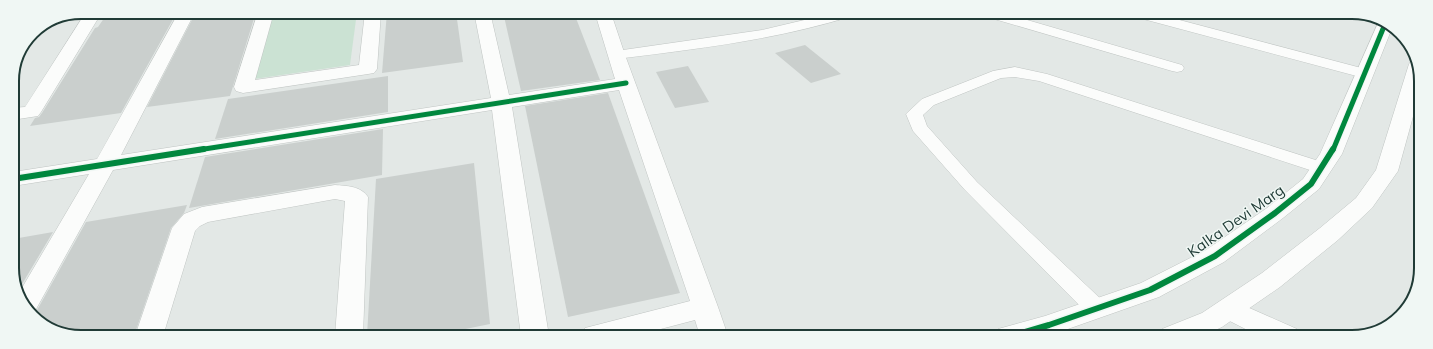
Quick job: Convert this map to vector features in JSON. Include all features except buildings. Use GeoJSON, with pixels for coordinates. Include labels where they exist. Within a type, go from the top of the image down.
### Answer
{"type":"FeatureCollection","features":[{"type":"Feature","properties":{"kind":"street"},"geometry":{"type":"LineString","coordinates":[[19,113],[31,112],[90,19]]}},
{"type":"Feature","properties":{"kind":"street"},"geometry":{"type":"LineString","coordinates":[[28,300],[105,165],[183,19]]}},
{"type":"Feature","properties":{"kind":"street"},"geometry":{"type":"LineString","coordinates":[[264,19],[243,87],[368,69],[372,19]]}},
{"type":"Feature","properties":{"kind":"street"},"geometry":{"type":"LineString","coordinates":[[483,19],[501,102],[534,330]]}},
{"type":"Feature","properties":{"kind":"street"},"geometry":{"type":"LineString","coordinates":[[605,19],[616,55],[712,330]]}},
{"type":"Feature","properties":{"kind":"street","name":"Kalka Devi Marg"},"geometry":{"type":"LineString","coordinates":[[1030,330],[1150,290],[1215,256],[1275,213],[1311,184],[1331,154],[1383,28]]}},
{"type":"Feature","properties":{"kind":"street"},"geometry":{"type":"LineString","coordinates":[[1188,330],[1212,320],[1271,280],[1330,234],[1364,203],[1387,171],[1414,79]]}},
{"type":"Feature","properties":{"kind":"street"},"geometry":{"type":"LineString","coordinates":[[19,178],[626,83]]}},
{"type":"Feature","properties":{"kind":"street"},"geometry":{"type":"LineString","coordinates":[[151,330],[184,228],[192,220],[202,215],[335,192],[348,193],[357,197],[349,330]]}},
{"type":"Feature","properties":{"kind":"street"},"geometry":{"type":"LineString","coordinates":[[618,330],[705,307]]}},
{"type":"Feature","properties":{"kind":"street"},"geometry":{"type":"LineString","coordinates":[[1229,309],[1272,330]]}},
{"type":"Feature","properties":{"kind":"lane"},"geometry":{"type":"LineString","coordinates":[[616,55],[765,33],[826,19]]}},
{"type":"Feature","properties":{"kind":"lane"},"geometry":{"type":"LineString","coordinates":[[1010,19],[1177,68]]}},
{"type":"Feature","properties":{"kind":"lane"},"geometry":{"type":"LineString","coordinates":[[1160,19],[1364,73]]}},
{"type":"Feature","properties":{"kind":"lane"},"geometry":{"type":"LineString","coordinates":[[1096,308],[971,186],[919,127],[914,114],[928,102],[998,74],[1015,72],[1042,77],[1322,168]]}},
{"type":"Feature","properties":{"kind":"green space"},"geometry":{"type":"Polygon","coordinates":[[[271,19],[356,19],[350,65],[254,79],[271,19]]]}},
{"type":"Feature","properties":{"kind":"cycle path"},"geometry":{"type":"LineString","coordinates":[[1032,330],[1150,290],[1215,256],[1275,213],[1311,184],[1331,154],[1383,28]]}},
{"type":"Feature","properties":{"kind":"cycle path"},"geometry":{"type":"LineString","coordinates":[[19,178],[626,83]]}}]}
